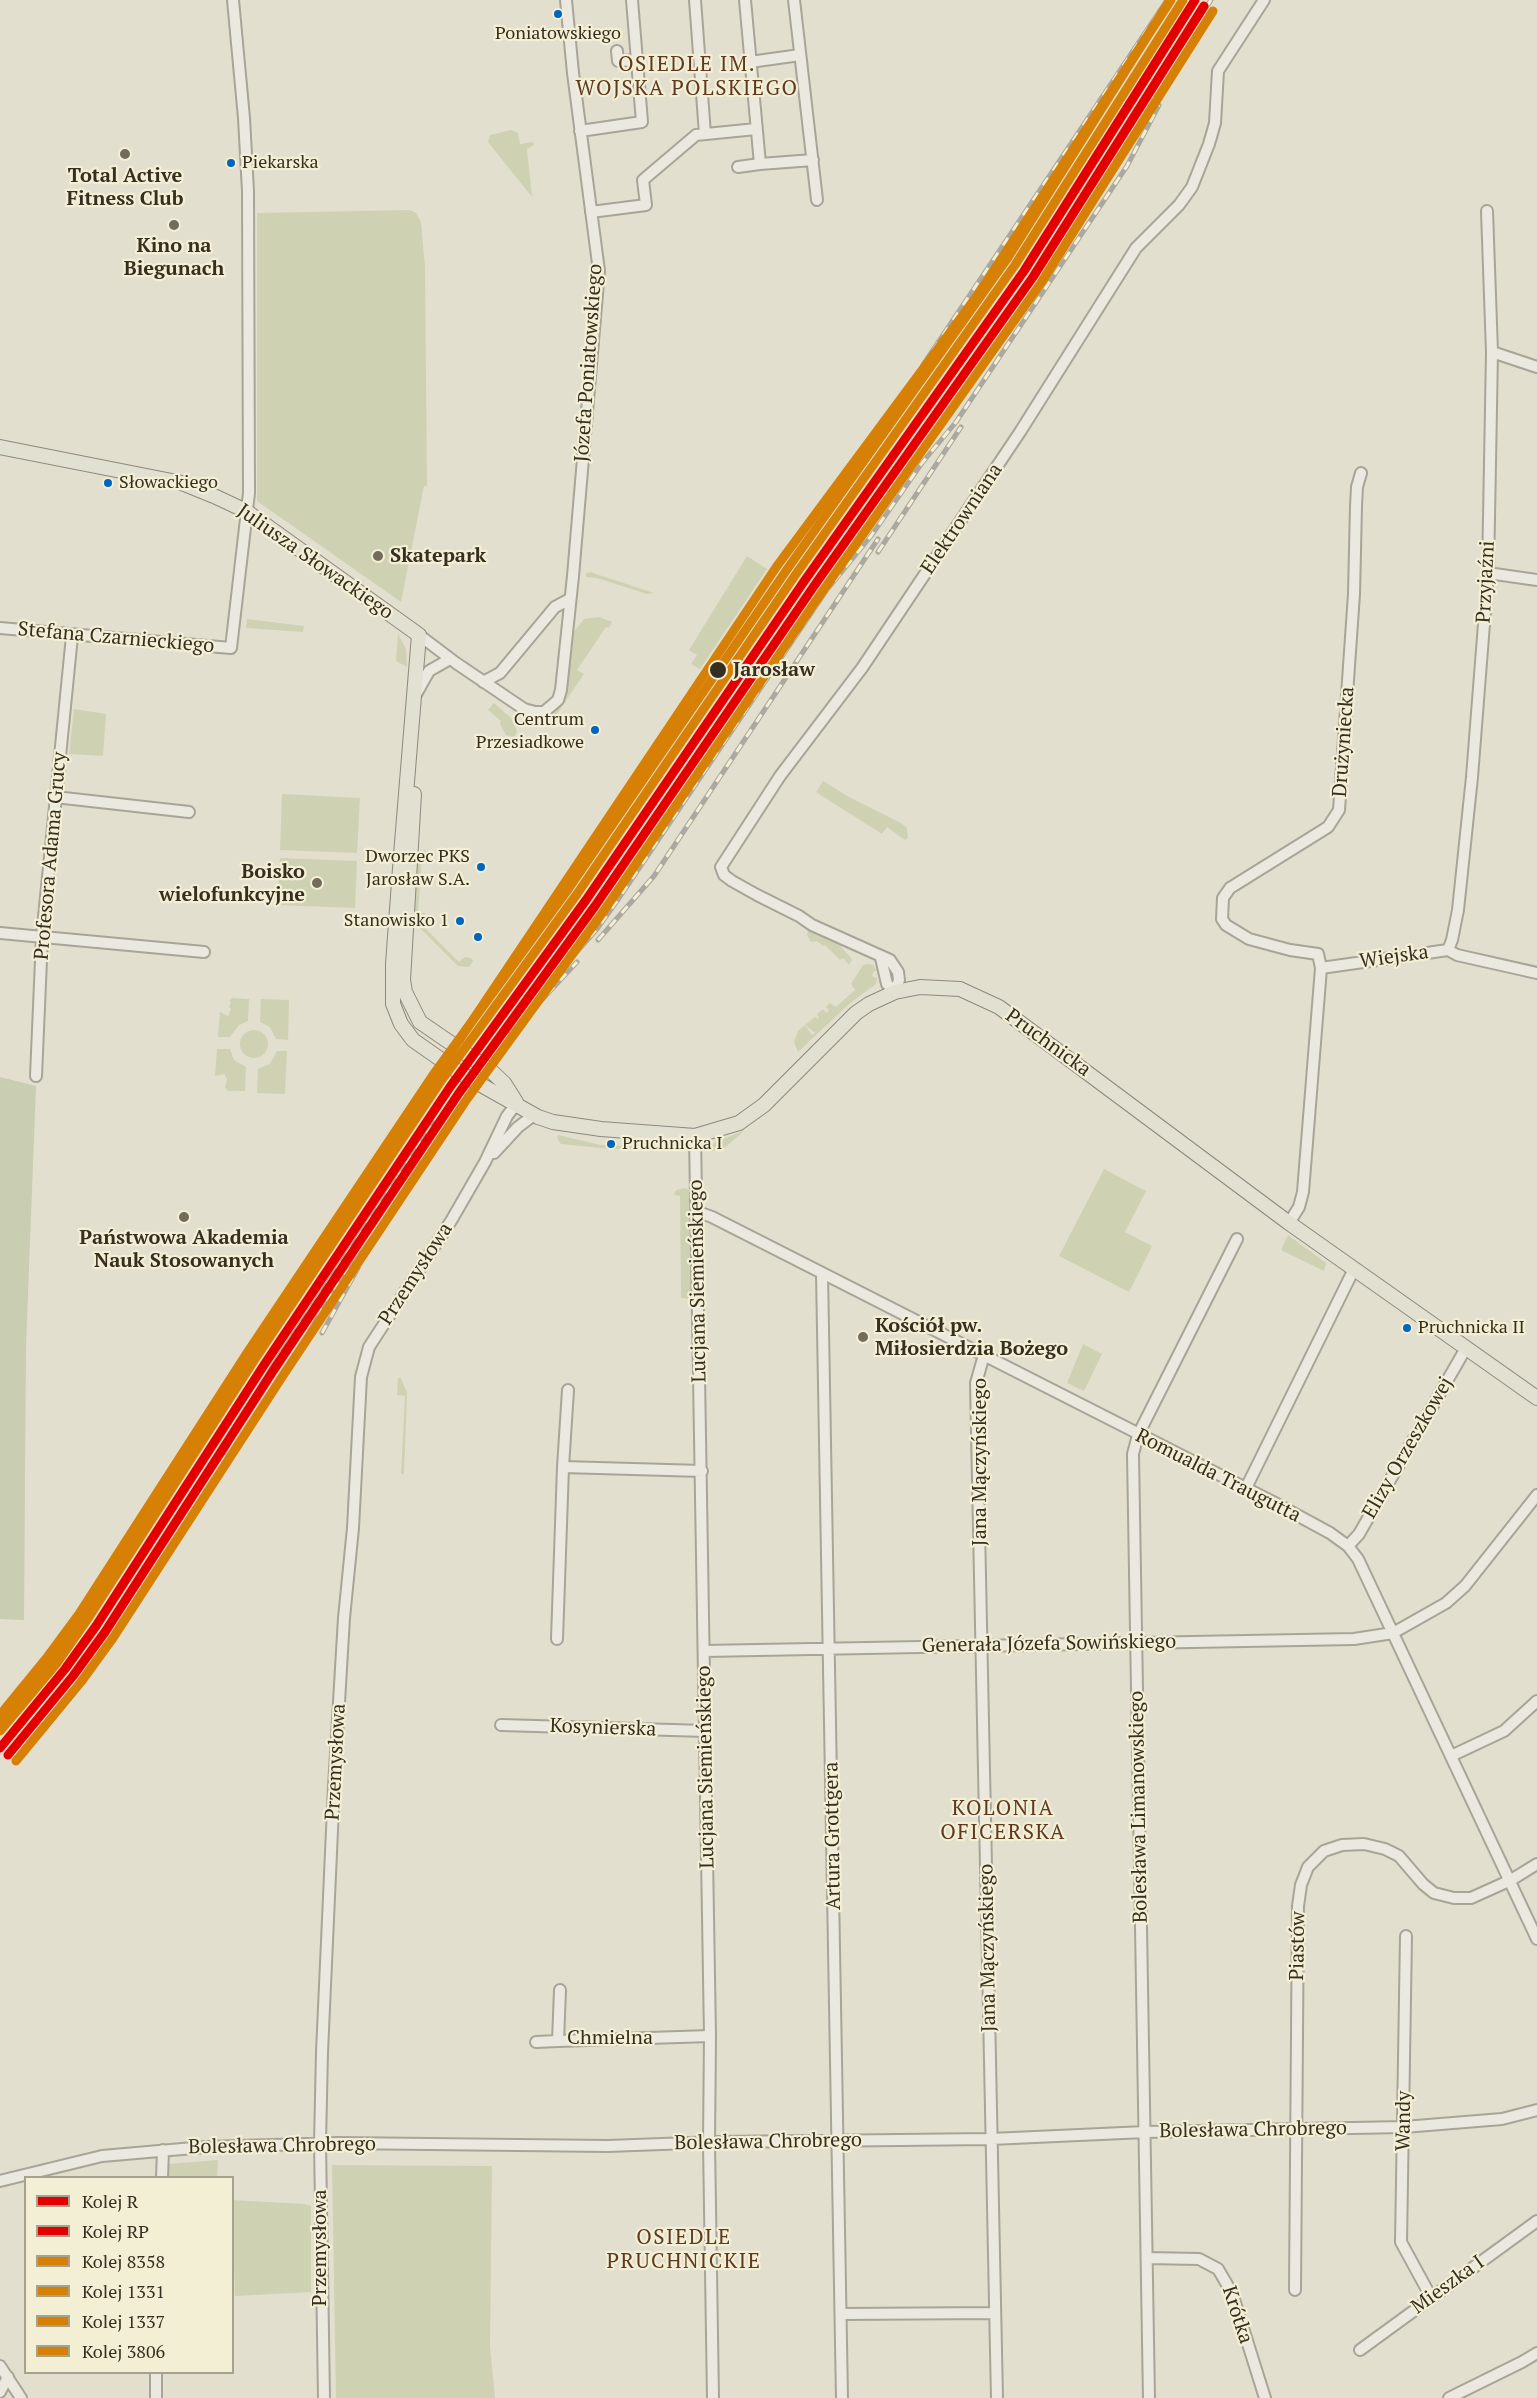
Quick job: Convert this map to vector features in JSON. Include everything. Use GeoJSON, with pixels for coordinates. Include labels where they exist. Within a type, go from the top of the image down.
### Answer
{"type":"FeatureCollection","features":[{"type":"Feature","properties":{"kind":"main road","name":"Juliusza Słowackiego"},"geometry":{"type":"LineString","coordinates":[[0,447],[182,483],[246,512],[419,635]]}},
{"type":"Feature","properties":{"kind":"main road","name":"Pruchnicka"},"geometry":{"type":"LineString","coordinates":[[419,635],[416,696],[406,784],[393,1004],[401,1024],[413,1040],[460,1072],[517,1103],[534,1115],[553,1122],[585,1127],[695,1136],[739,1123],[764,1105],[856,1013],[869,1004],[895,992],[932,986],[960,989],[999,1007],[1289,1223],[1537,1398]]}},
{"type":"Feature","properties":{"kind":"street"},"geometry":{"type":"LineString","coordinates":[[233,0],[248,191],[249,493],[246,512]]}},
{"type":"Feature","properties":{"kind":"street","name":"Józefa Poniatowskiego"},"geometry":{"type":"LineString","coordinates":[[561,690],[591,385],[599,271],[580,131],[566,0]]}},
{"type":"Feature","properties":{"kind":"street"},"geometry":{"type":"LineString","coordinates":[[580,131],[642,122],[632,0]]}},
{"type":"Feature","properties":{"kind":"street"},"geometry":{"type":"LineString","coordinates":[[695,0],[705,134]]}},
{"type":"Feature","properties":{"kind":"street"},"geometry":{"type":"LineString","coordinates":[[745,0],[760,164]]}},
{"type":"Feature","properties":{"kind":"street"},"geometry":{"type":"LineString","coordinates":[[794,0],[817,200]]}},
{"type":"Feature","properties":{"kind":"street","name":"Elektrowniana"},"geometry":{"type":"LineString","coordinates":[[895,992],[899,980],[898,972],[890,960],[881,958],[812,925],[732,881],[724,875],[721,867],[780,776],[862,669],[1020,432],[1136,248],[1179,205],[1192,187],[1215,123],[1218,71],[1264,0]]}},
{"type":"Feature","properties":{"kind":"street"},"geometry":{"type":"LineString","coordinates":[[617,51],[618,62],[637,60]]}},
{"type":"Feature","properties":{"kind":"street"},"geometry":{"type":"LineString","coordinates":[[750,62],[800,55]]}},
{"type":"Feature","properties":{"kind":"street"},"geometry":{"type":"LineString","coordinates":[[591,212],[646,206],[643,180],[696,135],[756,129]]}},
{"type":"Feature","properties":{"kind":"street"},"geometry":{"type":"LineString","coordinates":[[738,167],[813,160]]}},
{"type":"Feature","properties":{"kind":"street","name":"Przyjaźni"},"geometry":{"type":"LineString","coordinates":[[1448,950],[1458,910],[1472,777],[1488,573],[1492,352],[1487,211]]}},
{"type":"Feature","properties":{"kind":"street"},"geometry":{"type":"LineString","coordinates":[[1492,352],[1537,367]]}},
{"type":"Feature","properties":{"kind":"street","name":"Drużyniecka"},"geometry":{"type":"LineString","coordinates":[[1321,968],[1318,954],[1290,950],[1249,939],[1226,925],[1222,919],[1223,898],[1230,888],[1328,827],[1339,810],[1354,594],[1356,496],[1361,473]]}},
{"type":"Feature","properties":{"kind":"street","name":"Stefana Czarnieckiego"},"geometry":{"type":"LineString","coordinates":[[0,628],[231,648],[246,512]]}},
{"type":"Feature","properties":{"kind":"street"},"geometry":{"type":"LineString","coordinates":[[1488,573],[1537,580]]}},
{"type":"Feature","properties":{"kind":"street"},"geometry":{"type":"LineString","coordinates":[[483,682],[500,673],[555,607],[570,600]]}},
{"type":"Feature","properties":{"kind":"street","name":"Juliusza Słowackiego"},"geometry":{"type":"LineString","coordinates":[[419,635],[524,709],[544,712],[558,700],[561,690]]}},
{"type":"Feature","properties":{"kind":"street","name":"Profesora Adama Grucy"},"geometry":{"type":"LineString","coordinates":[[36,1076],[42,937],[72,636]]}},
{"type":"Feature","properties":{"kind":"street","name":"Pruchnicka"},"geometry":{"type":"LineString","coordinates":[[416,696],[429,670],[450,659]]}},
{"type":"Feature","properties":{"kind":"street"},"geometry":{"type":"LineString","coordinates":[[55,797],[189,812]]}},
{"type":"Feature","properties":{"kind":"street"},"geometry":{"type":"LineString","coordinates":[[0,933],[204,952]]}},
{"type":"Feature","properties":{"kind":"street","name":"Wiejska"},"geometry":{"type":"LineString","coordinates":[[1321,968],[1448,950],[1457,955],[1537,973]]}},
{"type":"Feature","properties":{"kind":"street"},"geometry":{"type":"LineString","coordinates":[[1289,1223],[1299,1207],[1303,1192],[1321,968]]}},
{"type":"Feature","properties":{"kind":"street"},"geometry":{"type":"LineString","coordinates":[[485,1162],[507,1116],[517,1103]]}},
{"type":"Feature","properties":{"kind":"street"},"geometry":{"type":"LineString","coordinates":[[485,1162],[518,1127],[534,1115]]}},
{"type":"Feature","properties":{"kind":"street","name":"Lucjana Siemieńskiego"},"geometry":{"type":"LineString","coordinates":[[695,1136],[706,1731],[713,2398]]}},
{"type":"Feature","properties":{"kind":"street","name":"Przemysłowa"},"geometry":{"type":"LineString","coordinates":[[324,2398],[321,2327],[320,2144],[334,1786],[344,1618],[353,1528],[361,1377],[369,1347],[451,1221],[485,1162]]}},
{"type":"Feature","properties":{"kind":"street","name":"Romualda Traugutta"},"geometry":{"type":"LineString","coordinates":[[698,1212],[712,1217],[1246,1488],[1330,1533],[1348,1546],[1358,1559],[1537,1939]]}},
{"type":"Feature","properties":{"kind":"street","name":"Bolesława Limanowskiego"},"geometry":{"type":"LineString","coordinates":[[1149,2398],[1133,1454],[1138,1435],[1237,1239]]}},
{"type":"Feature","properties":{"kind":"street"},"geometry":{"type":"LineString","coordinates":[[1246,1488],[1354,1269]]}},
{"type":"Feature","properties":{"kind":"street","name":"Artura Grottgera"},"geometry":{"type":"LineString","coordinates":[[822,1273],[842,2398]]}},
{"type":"Feature","properties":{"kind":"street","name":"Elizy Orzeszkowej"},"geometry":{"type":"LineString","coordinates":[[1348,1546],[1359,1533],[1466,1348]]}},
{"type":"Feature","properties":{"kind":"street","name":"Jana Mączyńskiego"},"geometry":{"type":"LineString","coordinates":[[984,1355],[976,1383],[997,2398]]}},
{"type":"Feature","properties":{"kind":"street"},"geometry":{"type":"LineString","coordinates":[[557,1639],[568,1390]]}},
{"type":"Feature","properties":{"kind":"street"},"geometry":{"type":"LineString","coordinates":[[563,1467],[702,1471]]}},
{"type":"Feature","properties":{"kind":"street"},"geometry":{"type":"LineString","coordinates":[[1393,1633],[1446,1603],[1465,1586],[1537,1495]]}},
{"type":"Feature","properties":{"kind":"street","name":"Generała Józefa Sowińskiego"},"geometry":{"type":"LineString","coordinates":[[704,1651],[1354,1639],[1393,1633]]}},
{"type":"Feature","properties":{"kind":"street"},"geometry":{"type":"LineString","coordinates":[[1451,1756],[1504,1731],[1537,1701]]}},
{"type":"Feature","properties":{"kind":"street","name":"Kosynierska"},"geometry":{"type":"LineString","coordinates":[[501,1725],[706,1731]]}},
{"type":"Feature","properties":{"kind":"street","name":"Piastów"},"geometry":{"type":"LineString","coordinates":[[1295,2290],[1298,1906],[1301,1885],[1308,1867],[1324,1851],[1342,1845],[1364,1844],[1385,1849],[1399,1856],[1423,1884],[1434,1893],[1454,1898],[1471,1898],[1511,1880],[1537,1864]]}},
{"type":"Feature","properties":{"kind":"street","name":"Wandy"},"geometry":{"type":"LineString","coordinates":[[1406,1936],[1401,2242],[1431,2297]]}},
{"type":"Feature","properties":{"kind":"street","name":"Chmielna"},"geometry":{"type":"LineString","coordinates":[[560,1990],[558,2041],[710,2037]]}},
{"type":"Feature","properties":{"kind":"street"},"geometry":{"type":"LineString","coordinates":[[536,2042],[558,2041]]}},
{"type":"Feature","properties":{"kind":"street","name":"Bolesława Chrobrego"},"geometry":{"type":"LineString","coordinates":[[0,2181],[102,2156],[164,2150],[320,2144],[608,2146],[838,2140],[992,2139],[1145,2132],[1404,2127],[1502,2119],[1537,2110]]}},
{"type":"Feature","properties":{"kind":"street"},"geometry":{"type":"LineString","coordinates":[[162,2176],[164,2150]]}},
{"type":"Feature","properties":{"kind":"street","name":"Mieszka I"},"geometry":{"type":"LineString","coordinates":[[1360,2350],[1537,2221]]}},
{"type":"Feature","properties":{"kind":"street","name":"Krótka"},"geometry":{"type":"LineString","coordinates":[[1147,2258],[1199,2259],[1218,2269],[1232,2293],[1265,2398]]}},
{"type":"Feature","properties":{"kind":"street"},"geometry":{"type":"LineString","coordinates":[[841,2314],[995,2313]]}},
{"type":"Feature","properties":{"kind":"street"},"geometry":{"type":"LineString","coordinates":[[1449,2398],[1537,2353]]}},
{"type":"Feature","properties":{"kind":"street"},"geometry":{"type":"LineString","coordinates":[[0,2366],[21,2398]]}},
{"type":"Feature","properties":{"kind":"street"},"geometry":{"type":"LineString","coordinates":[[156,2374],[156,2398]]}},
{"type":"Feature","properties":{"kind":"street"},"geometry":{"type":"LineString","coordinates":[[0,2392],[8,2377]]}},
{"type":"Feature","properties":{"kind":"green space"},"geometry":{"type":"Polygon","coordinates":[[[511,130],[518,133],[520,144],[533,142],[534,145],[527,149],[532,197],[488,142],[490,135],[511,130]]]}},
{"type":"Feature","properties":{"kind":"green space"},"geometry":{"type":"Polygon","coordinates":[[[410,210],[416,213],[421,222],[425,266],[427,486],[424,486],[401,602],[257,501],[257,213],[410,210]]]}},
{"type":"Feature","properties":{"kind":"green space"},"geometry":{"type":"Polygon","coordinates":[[[747,556],[767,569],[700,669],[691,664],[697,655],[689,650],[747,556]]]}},
{"type":"Feature","properties":{"kind":"green space"},"geometry":{"type":"Polygon","coordinates":[[[591,572],[654,593],[647,594],[597,578],[586,577],[586,573],[591,572]]]}},
{"type":"Feature","properties":{"kind":"green space"},"geometry":{"type":"Polygon","coordinates":[[[599,617],[612,622],[609,628],[606,627],[577,670],[584,674],[548,727],[537,720],[551,716],[564,700],[573,633],[584,619],[599,617]]]}},
{"type":"Feature","properties":{"kind":"green space"},"geometry":{"type":"Polygon","coordinates":[[[247,619],[304,626],[303,632],[246,628],[247,619]]]}},
{"type":"Feature","properties":{"kind":"green space"},"geometry":{"type":"Polygon","coordinates":[[[398,634],[406,649],[407,667],[396,661],[398,634]]]}},
{"type":"Feature","properties":{"kind":"green space"},"geometry":{"type":"Polygon","coordinates":[[[494,703],[511,718],[517,731],[514,737],[506,735],[500,724],[501,721],[488,710],[494,703]]]}},
{"type":"Feature","properties":{"kind":"green space"},"geometry":{"type":"Polygon","coordinates":[[[74,709],[106,714],[103,756],[69,754],[74,709]]]}},
{"type":"Feature","properties":{"kind":"green space"},"geometry":{"type":"Polygon","coordinates":[[[823,781],[901,823],[907,828],[908,838],[905,840],[887,827],[882,834],[816,792],[823,781]]]}},
{"type":"Feature","properties":{"kind":"green space"},"geometry":{"type":"Polygon","coordinates":[[[282,794],[360,798],[357,853],[280,850],[282,794]]]}},
{"type":"Feature","properties":{"kind":"green space"},"geometry":{"type":"Polygon","coordinates":[[[425,850],[429,854],[422,854],[418,912],[425,913],[426,916],[420,923],[459,962],[465,957],[471,958],[473,961],[469,967],[458,966],[413,921],[417,854],[425,850]]]}},
{"type":"Feature","properties":{"kind":"green space","name":"Boisko wielofunkcyjne"},"geometry":{"type":"Polygon","coordinates":[[[280,858],[357,861],[355,908],[277,905],[280,858]]]}},
{"type":"Feature","properties":{"kind":"green space"},"geometry":{"type":"Polygon","coordinates":[[[808,929],[842,944],[841,947],[852,959],[849,965],[843,958],[840,960],[825,945],[817,941],[811,942],[807,935],[808,929]]]}},
{"type":"Feature","properties":{"kind":"green space"},"geometry":{"type":"Polygon","coordinates":[[[863,965],[873,965],[877,971],[874,971],[872,976],[877,978],[876,984],[849,1004],[798,1052],[794,1042],[798,1031],[805,1025],[815,1017],[818,1019],[817,1014],[823,1009],[826,1013],[829,1010],[826,1007],[830,1003],[836,1007],[855,990],[851,984],[863,965]]]}},
{"type":"Feature","properties":{"kind":"green space"},"geometry":{"type":"Polygon","coordinates":[[[232,998],[249,999],[248,1021],[239,1025],[230,1037],[218,1037],[220,1012],[228,1016],[231,1009],[229,1001],[232,998]]]}},
{"type":"Feature","properties":{"kind":"green space"},"geometry":{"type":"Polygon","coordinates":[[[261,999],[289,1000],[288,1040],[276,1039],[270,1027],[260,1022],[261,999]]]}},
{"type":"Feature","properties":{"kind":"green space"},"geometry":{"type":"Polygon","coordinates":[[[254,1030],[264,1034],[268,1044],[264,1054],[254,1058],[244,1054],[240,1044],[244,1034],[254,1030]]]}},
{"type":"Feature","properties":{"kind":"green space"},"geometry":{"type":"Polygon","coordinates":[[[217,1049],[230,1049],[234,1060],[246,1067],[245,1091],[228,1091],[225,1087],[227,1079],[224,1074],[215,1076],[217,1049]]]}},
{"type":"Feature","properties":{"kind":"green space"},"geometry":{"type":"Polygon","coordinates":[[[277,1051],[287,1051],[285,1094],[257,1093],[258,1069],[270,1064],[277,1051]]]}},
{"type":"Feature","properties":{"kind":"green space"},"geometry":{"type":"Polygon","coordinates":[[[0,1077],[36,1086],[26,1346],[24,1620],[0,1619],[0,1077]]]}},
{"type":"Feature","properties":{"kind":"green space"},"geometry":{"type":"Polygon","coordinates":[[[745,1130],[721,1151],[706,1150],[714,1143],[745,1130]]]}},
{"type":"Feature","properties":{"kind":"green space"},"geometry":{"type":"Polygon","coordinates":[[[558,1135],[601,1145],[655,1144],[651,1149],[610,1149],[561,1144],[557,1138],[558,1135]]]}},
{"type":"Feature","properties":{"kind":"green space"},"geometry":{"type":"Polygon","coordinates":[[[1104,1169],[1146,1191],[1125,1232],[1152,1246],[1129,1292],[1059,1256],[1104,1169]]]}},
{"type":"Feature","properties":{"kind":"green space"},"geometry":{"type":"Polygon","coordinates":[[[685,1188],[689,1190],[691,1196],[693,1299],[681,1298],[680,1196],[674,1195],[676,1190],[685,1188]]]}},
{"type":"Feature","properties":{"kind":"green space"},"geometry":{"type":"Polygon","coordinates":[[[1288,1235],[1326,1263],[1324,1271],[1281,1250],[1288,1235]]]}},
{"type":"Feature","properties":{"kind":"green space"},"geometry":{"type":"Polygon","coordinates":[[[1083,1344],[1102,1354],[1084,1391],[1067,1383],[1083,1344]]]}},
{"type":"Feature","properties":{"kind":"green space"},"geometry":{"type":"Polygon","coordinates":[[[398,1378],[401,1378],[407,1393],[404,1474],[401,1474],[405,1396],[397,1395],[398,1378]]]}},
{"type":"Feature","properties":{"kind":"green space"},"geometry":{"type":"Polygon","coordinates":[[[218,2160],[217,2176],[167,2176],[168,2164],[218,2160]]]}},
{"type":"Feature","properties":{"kind":"green space"},"geometry":{"type":"Polygon","coordinates":[[[332,2165],[492,2166],[490,2347],[495,2398],[336,2398],[332,2165]]]}},
{"type":"Feature","properties":{"kind":"green space"},"geometry":{"type":"Polygon","coordinates":[[[234,2200],[311,2206],[311,2292],[235,2296],[234,2200]]]}},
{"type":"Feature","properties":{"kind":"railway"},"geometry":{"type":"LineString","coordinates":[[923,365],[1167,0]]}},
{"type":"Feature","properties":{"kind":"railway"},"geometry":{"type":"LineString","coordinates":[[1098,170],[1211,0]]}},
{"type":"Feature","properties":{"kind":"railway"},"geometry":{"type":"LineString","coordinates":[[566,964],[597,929],[617,901],[826,591],[871,536],[922,463],[956,422],[1127,166],[1159,105]]}},
{"type":"Feature","properties":{"kind":"railway"},"geometry":{"type":"LineString","coordinates":[[878,552],[961,427]]}},
{"type":"Feature","properties":{"kind":"railway"},"geometry":{"type":"LineString","coordinates":[[598,940],[654,876],[878,539]]}},
{"type":"Feature","properties":{"kind":"railway"},"geometry":{"type":"LineString","coordinates":[[511,1033],[577,962]]}},
{"type":"Feature","properties":{"kind":"railway"},"geometry":{"type":"LineString","coordinates":[[224,1453],[274,1364],[434,1123]]}},
{"type":"Feature","properties":{"kind":"railway"},"geometry":{"type":"LineString","coordinates":[[334,1290],[379,1229],[421,1163]]}},
{"type":"Feature","properties":{"kind":"railway"},"geometry":{"type":"LineString","coordinates":[[322,1333],[358,1268]]}},
{"type":"Feature","properties":{"kind":"railway"},"geometry":{"type":"LineString","coordinates":[[292,1364],[337,1282]]}},
{"type":"Feature","properties":{"kind":"rail line","name":"1337"},"geometry":{"type":"LineString","coordinates":[[0,1715],[79,1614],[247,1353],[433,1075],[569,888],[788,568],[1007,259],[1170,0]]}},
{"type":"Feature","properties":{"kind":"rail line","name":"3806"},"geometry":{"type":"LineString","coordinates":[[0,1722],[83,1616],[249,1354],[777,566],[977,296],[1171,0]]}},
{"type":"Feature","properties":{"kind":"rail line","name":"8358"},"geometry":{"type":"LineString","coordinates":[[0,1731],[57,1663],[87,1620],[255,1359],[441,1081],[577,894],[796,574],[1015,265],[1183,0]]}},
{"type":"Feature","properties":{"kind":"rail line","name":"R"},"geometry":{"type":"LineString","coordinates":[[0,1748],[65,1669],[96,1626],[264,1365],[450,1087],[586,900],[805,580],[1024,271],[1195,0]]}},
{"type":"Feature","properties":{"kind":"rail line","name":"RP"},"geometry":{"type":"LineString","coordinates":[[8,1755],[73,1676],[105,1632],[273,1371],[459,1093],[595,906],[814,586],[1033,277],[1204,6]]}},
{"type":"Feature","properties":{"kind":"rail line","name":"1331"},"geometry":{"type":"LineString","coordinates":[[16,1761],[81,1682],[113,1638],[282,1377],[467,1099],[603,912],[822,592],[1041,283],[1213,11]]}},
{"type":"Feature","properties":{"kind":"place","name":"Poniatowskiego"},"geometry":{"type":"Point","coordinates":[558,14]}},
{"type":"Feature","properties":{"kind":"place","name":"Total Active Fitness Club"},"geometry":{"type":"Point","coordinates":[125,154]}},
{"type":"Feature","properties":{"kind":"place","name":"Piekarska"},"geometry":{"type":"Point","coordinates":[231,163]}},
{"type":"Feature","properties":{"kind":"place","name":"Kino na Biegunach"},"geometry":{"type":"Point","coordinates":[174,225]}},
{"type":"Feature","properties":{"kind":"place","name":"Słowackiego"},"geometry":{"type":"Point","coordinates":[108,483]}},
{"type":"Feature","properties":{"kind":"place","name":"Skatepark"},"geometry":{"type":"Point","coordinates":[378,556]}},
{"type":"Feature","properties":{"kind":"place","name":"Jarosław"},"geometry":{"type":"Point","coordinates":[718,670]}},
{"type":"Feature","properties":{"kind":"place","name":"Centrum Przesiadkowe"},"geometry":{"type":"Point","coordinates":[595,730]}},
{"type":"Feature","properties":{"kind":"place","name":"Dworzec PKS Jarosław S.A."},"geometry":{"type":"Point","coordinates":[481,867]}},
{"type":"Feature","properties":{"kind":"place","name":"Boisko wielofunkcyjne"},"geometry":{"type":"Point","coordinates":[317,883]}},
{"type":"Feature","properties":{"kind":"place","name":"Stanowisko 1"},"geometry":{"type":"Point","coordinates":[460,921]}},
{"type":"Feature","properties":{"kind":"place","name":"Pruchnicka I"},"geometry":{"type":"Point","coordinates":[611,1144]}},
{"type":"Feature","properties":{"kind":"place","name":"Państwowa Akademia Nauk Stosowanych"},"geometry":{"type":"Point","coordinates":[184,1217]}},
{"type":"Feature","properties":{"kind":"place","name":"Pruchnicka II"},"geometry":{"type":"Point","coordinates":[1407,1328]}},
{"type":"Feature","properties":{"kind":"place","name":"Kościół pw. Miłosierdzia Bożego"},"geometry":{"type":"Point","coordinates":[863,1337]}},
{"type":"Feature","properties":{"kind":"district","name":"OSIEDLE IM. WOJSKA POLSKIEGO"},"geometry":{"type":"Point","coordinates":[687,77]}},
{"type":"Feature","properties":{"kind":"district","name":"KOLONIA OFICERSKA"},"geometry":{"type":"Point","coordinates":[1003,1821]}},
{"type":"Feature","properties":{"kind":"district","name":"OSIEDLE PRUCHNICKIE"},"geometry":{"type":"Point","coordinates":[684,2250]}}]}
